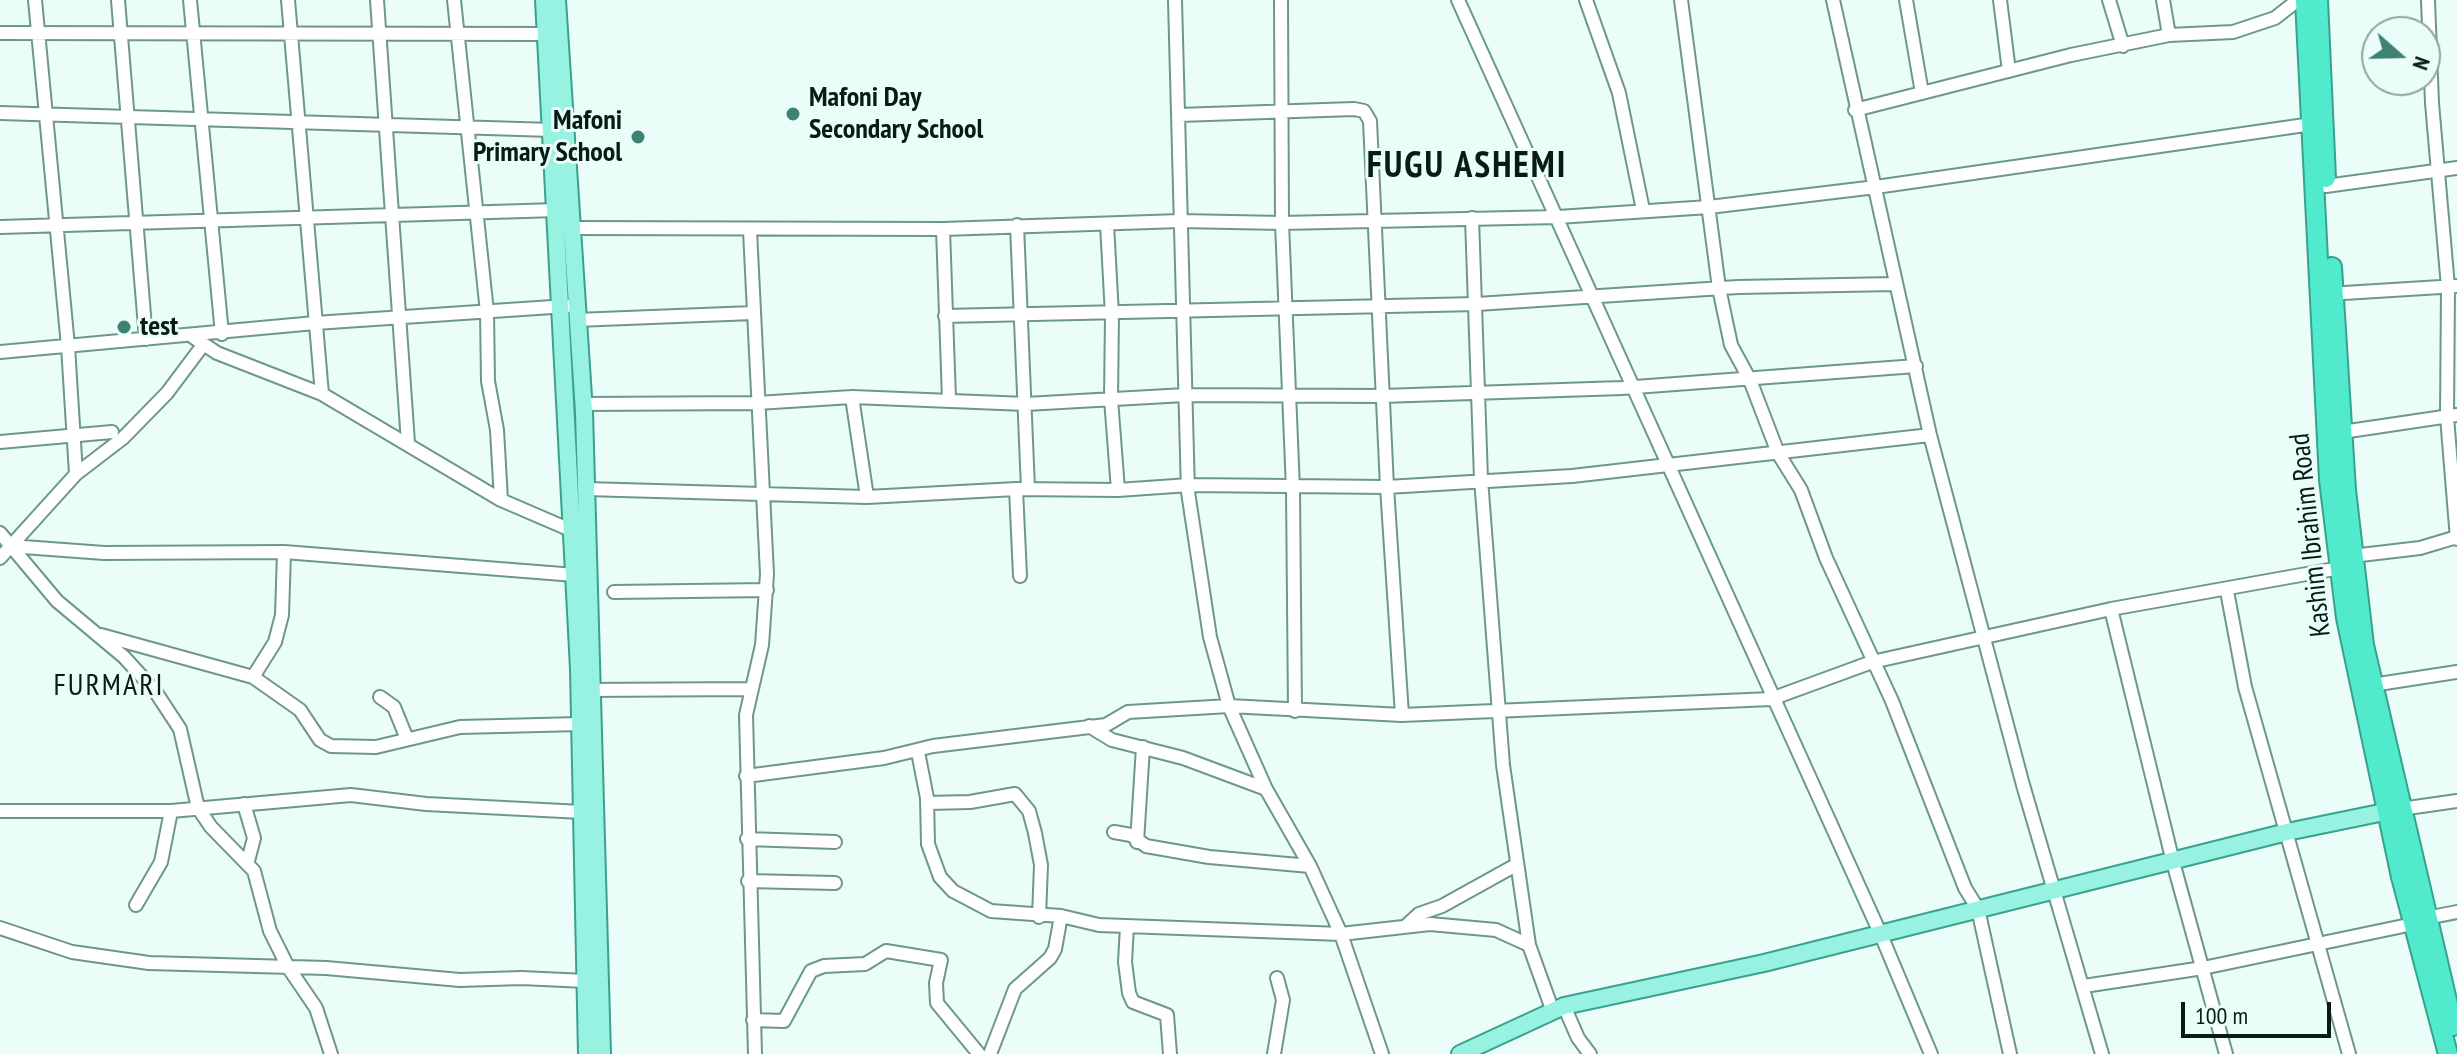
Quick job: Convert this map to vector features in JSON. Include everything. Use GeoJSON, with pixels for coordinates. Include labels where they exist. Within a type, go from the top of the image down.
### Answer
{"type":"FeatureCollection","features":[{"type":"Feature","properties":{"kind":"highway","name":"Kashim Ibrahim Road"},"geometry":{"type":"LineString","coordinates":[[2305,0],[2342,432],[2346,562],[2360,694],[2394,810],[2448,1054]]}},
{"type":"Feature","properties":{"kind":"highway","name":"Kashim Ibrahim Road"},"geometry":{"type":"LineString","coordinates":[[2318,0],[2317,124],[2326,186],[2329,480],[2372,685],[2394,810]]}},
{"type":"Feature","properties":{"kind":"highway","name":"Kashim Ibrahim Road"},"geometry":{"type":"LineString","coordinates":[[2420,921],[2457,1040]]}},
{"type":"Feature","properties":{"kind":"main road"},"geometry":{"type":"LineString","coordinates":[[544,0],[557,210],[582,404],[586,489],[586,690],[602,1054]]}},
{"type":"Feature","properties":{"kind":"main road"},"geometry":{"type":"LineString","coordinates":[[557,0],[572,228],[573,531],[586,690],[580,724],[587,1054]]}},
{"type":"Feature","properties":{"kind":"main road"},"geometry":{"type":"LineString","coordinates":[[1460,1054],[1558,1007],[1881,935],[2287,832],[2394,810]]}},
{"type":"Feature","properties":{"kind":"street"},"geometry":{"type":"LineString","coordinates":[[35,0],[68,346],[76,474]]}},
{"type":"Feature","properties":{"kind":"street"},"geometry":{"type":"LineString","coordinates":[[118,0],[146,339]]}},
{"type":"Feature","properties":{"kind":"street"},"geometry":{"type":"LineString","coordinates":[[190,0],[222,334]]}},
{"type":"Feature","properties":{"kind":"street"},"geometry":{"type":"LineString","coordinates":[[288,0],[322,394]]}},
{"type":"Feature","properties":{"kind":"street"},"geometry":{"type":"LineString","coordinates":[[377,0],[408,443]]}},
{"type":"Feature","properties":{"kind":"street"},"geometry":{"type":"LineString","coordinates":[[454,0],[487,312],[488,381],[497,430],[501,500]]}},
{"type":"Feature","properties":{"kind":"street"},"geometry":{"type":"LineString","coordinates":[[1175,0],[1189,485],[1210,637],[1229,706],[1266,789],[1310,866],[1341,934],[1382,1054]]}},
{"type":"Feature","properties":{"kind":"street"},"geometry":{"type":"LineString","coordinates":[[1281,0],[1282,223],[1293,489],[1295,711]]}},
{"type":"Feature","properties":{"kind":"street"},"geometry":{"type":"LineString","coordinates":[[1458,0],[1558,217],[1589,295],[1669,466],[1771,699],[1881,935],[1931,1054]]}},
{"type":"Feature","properties":{"kind":"street"},"geometry":{"type":"LineString","coordinates":[[1586,0],[1619,93],[1643,210]]}},
{"type":"Feature","properties":{"kind":"street"},"geometry":{"type":"LineString","coordinates":[[1681,0],[1719,288],[1731,345],[1750,380],[1778,453],[1801,490],[1826,558],[1892,701],[1965,888],[1978,909],[2010,1054]]}},
{"type":"Feature","properties":{"kind":"street"},"geometry":{"type":"LineString","coordinates":[[1833,0],[1855,110],[1876,187],[1894,284],[1930,435],[2023,785],[2102,1054]]}},
{"type":"Feature","properties":{"kind":"street"},"geometry":{"type":"LineString","coordinates":[[1906,0],[1922,93]]}},
{"type":"Feature","properties":{"kind":"street"},"geometry":{"type":"LineString","coordinates":[[2000,0],[2009,71]]}},
{"type":"Feature","properties":{"kind":"street"},"geometry":{"type":"LineString","coordinates":[[2109,0],[2123,46]]}},
{"type":"Feature","properties":{"kind":"street"},"geometry":{"type":"LineString","coordinates":[[2163,0],[2169,35]]}},
{"type":"Feature","properties":{"kind":"street"},"geometry":{"type":"LineString","coordinates":[[1855,110],[2169,35],[2233,32],[2261,25],[2298,0]]}},
{"type":"Feature","properties":{"kind":"street"},"geometry":{"type":"LineString","coordinates":[[746,776],[918,752],[933,746],[1106,725],[1115,716],[1128,712],[1229,706],[1402,715],[1771,699],[1872,662],[2111,609],[2227,591],[2457,538],[2452,416],[2452,287],[2439,170],[2428,0]]}},
{"type":"Feature","properties":{"kind":"street"},"geometry":{"type":"LineString","coordinates":[[0,33],[547,34]]}},
{"type":"Feature","properties":{"kind":"street"},"geometry":{"type":"LineString","coordinates":[[1179,115],[1364,111],[1370,121],[1382,396],[1402,715]]}},
{"type":"Feature","properties":{"kind":"street"},"geometry":{"type":"LineString","coordinates":[[0,113],[552,130]]}},
{"type":"Feature","properties":{"kind":"street"},"geometry":{"type":"LineString","coordinates":[[572,228],[750,231],[943,229],[1180,221],[1282,223],[1558,217],[1709,207],[1876,187],[2317,124]]}},
{"type":"Feature","properties":{"kind":"street"},"geometry":{"type":"LineString","coordinates":[[2326,186],[2457,168]]}},
{"type":"Feature","properties":{"kind":"street"},"geometry":{"type":"LineString","coordinates":[[0,227],[557,210]]}},
{"type":"Feature","properties":{"kind":"street"},"geometry":{"type":"LineString","coordinates":[[1472,218],[1481,479],[1499,710],[1516,865],[1529,945],[1558,1007],[1590,1054]]}},
{"type":"Feature","properties":{"kind":"street"},"geometry":{"type":"LineString","coordinates":[[1107,224],[1112,315],[1111,399],[1118,490]]}},
{"type":"Feature","properties":{"kind":"street"},"geometry":{"type":"LineString","coordinates":[[1017,225],[1026,404],[1020,576]]}},
{"type":"Feature","properties":{"kind":"street"},"geometry":{"type":"LineString","coordinates":[[943,229],[949,399]]}},
{"type":"Feature","properties":{"kind":"street"},"geometry":{"type":"LineString","coordinates":[[750,231],[767,590],[762,645],[746,715],[748,881],[755,1054]]}},
{"type":"Feature","properties":{"kind":"street"},"geometry":{"type":"LineString","coordinates":[[945,316],[1112,315],[1379,304],[1477,304],[1719,288],[1894,284]]}},
{"type":"Feature","properties":{"kind":"street"},"geometry":{"type":"LineString","coordinates":[[2328,294],[2452,287]]}},
{"type":"Feature","properties":{"kind":"street"},"geometry":{"type":"LineString","coordinates":[[0,352],[146,339],[198,341],[222,334],[315,323],[487,312],[753,313]]}},
{"type":"Feature","properties":{"kind":"street"},"geometry":{"type":"LineString","coordinates":[[198,341],[322,394],[501,500],[573,531]]}},
{"type":"Feature","properties":{"kind":"street"},"geometry":{"type":"LineString","coordinates":[[0,558],[76,474],[123,438],[167,393],[198,341]]}},
{"type":"Feature","properties":{"kind":"street"},"geometry":{"type":"LineString","coordinates":[[582,404],[757,403],[852,397],[1026,404],[1185,395],[1382,396],[1630,387],[1916,366]]}},
{"type":"Feature","properties":{"kind":"street"},"geometry":{"type":"LineString","coordinates":[[852,397],[867,497]]}},
{"type":"Feature","properties":{"kind":"street"},"geometry":{"type":"LineString","coordinates":[[2342,432],[2452,416]]}},
{"type":"Feature","properties":{"kind":"street"},"geometry":{"type":"LineString","coordinates":[[0,442],[112,432]]}},
{"type":"Feature","properties":{"kind":"street"},"geometry":{"type":"LineString","coordinates":[[586,489],[867,497],[1189,485],[1293,489],[1387,487],[1481,479],[1572,476],[1930,435]]}},
{"type":"Feature","properties":{"kind":"street"},"geometry":{"type":"LineString","coordinates":[[0,533],[57,601],[124,657],[155,691],[180,729],[198,808],[211,827],[248,861],[260,887],[270,931],[288,967],[316,1008],[331,1054]]}},
{"type":"Feature","properties":{"kind":"street"},"geometry":{"type":"LineString","coordinates":[[10,546],[104,553],[284,552],[575,575]]}},
{"type":"Feature","properties":{"kind":"street"},"geometry":{"type":"LineString","coordinates":[[253,677],[269,654],[282,615],[284,552]]}},
{"type":"Feature","properties":{"kind":"street"},"geometry":{"type":"LineString","coordinates":[[614,592],[767,590]]}},
{"type":"Feature","properties":{"kind":"street"},"geometry":{"type":"LineString","coordinates":[[2227,591],[2245,687],[2349,1054]]}},
{"type":"Feature","properties":{"kind":"street"},"geometry":{"type":"LineString","coordinates":[[2111,609],[2173,862],[2226,1054]]}},
{"type":"Feature","properties":{"kind":"street"},"geometry":{"type":"LineString","coordinates":[[95,634],[253,677],[300,710],[320,740],[331,746],[376,747],[460,727],[580,724]]}},
{"type":"Feature","properties":{"kind":"street"},"geometry":{"type":"LineString","coordinates":[[2372,685],[2457,672]]}},
{"type":"Feature","properties":{"kind":"street"},"geometry":{"type":"LineString","coordinates":[[586,690],[752,689]]}},
{"type":"Feature","properties":{"kind":"street"},"geometry":{"type":"LineString","coordinates":[[380,697],[394,707],[407,739]]}},
{"type":"Feature","properties":{"kind":"street"},"geometry":{"type":"LineString","coordinates":[[1089,726],[1112,740],[1143,747],[1266,789]]}},
{"type":"Feature","properties":{"kind":"street"},"geometry":{"type":"LineString","coordinates":[[1137,842],[1143,747]]}},
{"type":"Feature","properties":{"kind":"street"},"geometry":{"type":"LineString","coordinates":[[918,752],[927,803],[928,844],[940,877],[953,891],[991,911],[1039,917],[1061,916],[1099,925],[1341,934],[1391,931],[1430,924],[1496,930],[1529,945]]}},
{"type":"Feature","properties":{"kind":"street"},"geometry":{"type":"LineString","coordinates":[[927,803],[970,802],[1015,794],[1029,811],[1035,833],[1041,865],[1039,917]]}},
{"type":"Feature","properties":{"kind":"street"},"geometry":{"type":"LineString","coordinates":[[0,811],[171,811],[351,795],[426,804],[582,812]]}},
{"type":"Feature","properties":{"kind":"street"},"geometry":{"type":"LineString","coordinates":[[2394,810],[2457,801]]}},
{"type":"Feature","properties":{"kind":"street"},"geometry":{"type":"LineString","coordinates":[[244,804],[254,838],[248,861]]}},
{"type":"Feature","properties":{"kind":"street"},"geometry":{"type":"LineString","coordinates":[[136,905],[161,862],[171,811]]}},
{"type":"Feature","properties":{"kind":"street"},"geometry":{"type":"LineString","coordinates":[[1114,832],[1131,835],[1137,842],[1209,857],[1310,866]]}},
{"type":"Feature","properties":{"kind":"street"},"geometry":{"type":"LineString","coordinates":[[747,839],[835,842]]}},
{"type":"Feature","properties":{"kind":"street"},"geometry":{"type":"LineString","coordinates":[[1406,926],[1419,914],[1442,906],[1516,865]]}},
{"type":"Feature","properties":{"kind":"street"},"geometry":{"type":"LineString","coordinates":[[748,881],[835,883]]}},
{"type":"Feature","properties":{"kind":"street"},"geometry":{"type":"LineString","coordinates":[[2084,986],[2203,968],[2457,912]]}},
{"type":"Feature","properties":{"kind":"street"},"geometry":{"type":"LineString","coordinates":[[990,1054],[1015,989],[1050,958],[1055,949],[1061,916]]}},
{"type":"Feature","properties":{"kind":"street"},"geometry":{"type":"LineString","coordinates":[[1127,926],[1125,962],[1129,993],[1133,1002],[1167,1015],[1170,1054]]}},
{"type":"Feature","properties":{"kind":"street"},"geometry":{"type":"LineString","coordinates":[[0,928],[72,952],[149,963],[288,967],[460,980],[521,978],[586,981]]}},
{"type":"Feature","properties":{"kind":"street"},"geometry":{"type":"LineString","coordinates":[[753,1020],[784,1021],[811,971],[824,966],[865,964],[886,951],[941,960],[937,1003],[979,1054]]}},
{"type":"Feature","properties":{"kind":"street"},"geometry":{"type":"LineString","coordinates":[[1274,1054],[1283,1000],[1277,978]]}},
{"type":"Feature","properties":{"kind":"place","name":"Mafoni Day Secondary School"},"geometry":{"type":"Point","coordinates":[793,114]}},
{"type":"Feature","properties":{"kind":"place","name":"Mafoni Primary School"},"geometry":{"type":"Point","coordinates":[638,137]}},
{"type":"Feature","properties":{"kind":"place","name":"test"},"geometry":{"type":"Point","coordinates":[124,327]}},
{"type":"Feature","properties":{"kind":"district","name":"FUGU ASHEMI"},"geometry":{"type":"Point","coordinates":[1467,167]}},
{"type":"Feature","properties":{"kind":"district","name":"FURMARI"},"geometry":{"type":"Point","coordinates":[109,686]}}]}
